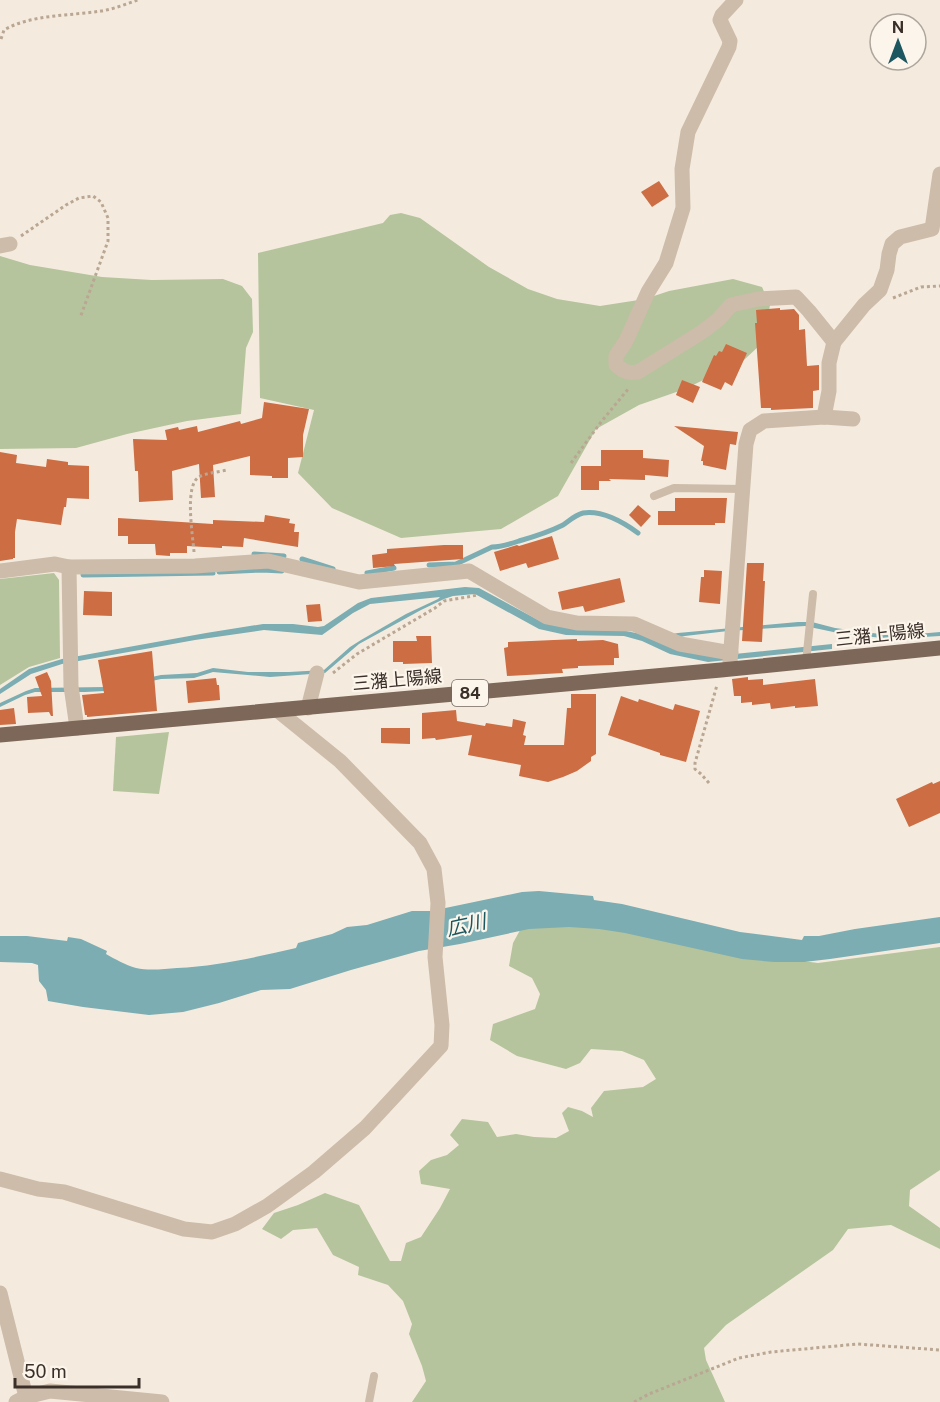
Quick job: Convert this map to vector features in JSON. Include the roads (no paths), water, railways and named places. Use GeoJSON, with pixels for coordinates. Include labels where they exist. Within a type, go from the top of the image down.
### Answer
{"type":"FeatureCollection","features":[{"type":"Feature","properties":{"kind":"main road","name":"三潴上陽線"},"geometry":{"type":"LineString","coordinates":[[0,735],[308,708],[728,664],[806,653],[940,648]]}},
{"type":"Feature","properties":{"kind":"street"},"geometry":{"type":"LineString","coordinates":[[736,0],[720,20],[730,40],[729,47],[688,132],[682,168],[683,208],[666,263],[648,292],[626,341],[616,356],[616,365],[623,371],[635,373],[702,332],[719,319],[731,305],[758,299],[796,297],[834,342]]}},
{"type":"Feature","properties":{"kind":"street"},"geometry":{"type":"LineString","coordinates":[[825,417],[829,391],[829,363],[834,342],[864,305],[880,290],[892,244],[900,237],[932,230],[940,174]]}},
{"type":"Feature","properties":{"kind":"street"},"geometry":{"type":"LineString","coordinates":[[0,571],[55,564],[69,567],[195,566],[268,561],[359,582],[469,571],[547,617],[577,623],[634,624],[728,664],[733,629],[746,444],[750,430],[764,421],[825,417],[853,419]]}},
{"type":"Feature","properties":{"kind":"street"},"geometry":{"type":"LineString","coordinates":[[69,567],[71,686],[77,728]]}},
{"type":"Feature","properties":{"kind":"street"},"geometry":{"type":"LineString","coordinates":[[308,708],[317,673]]}},
{"type":"Feature","properties":{"kind":"street"},"geometry":{"type":"LineString","coordinates":[[0,1179],[38,1189],[64,1192],[184,1229],[212,1232],[235,1224],[267,1206],[314,1172],[365,1128],[441,1046],[442,1025],[435,957],[438,903],[434,870],[420,843],[339,761],[277,710]]}},
{"type":"Feature","properties":{"kind":"street"},"geometry":{"type":"LineString","coordinates":[[0,1293],[21,1400],[50,1396],[162,1402]]}},
{"type":"Feature","properties":{"kind":"lane"},"geometry":{"type":"LineString","coordinates":[[654,496],[674,488],[743,489]]}},
{"type":"Feature","properties":{"kind":"lane"},"geometry":{"type":"LineString","coordinates":[[806,653],[813,594]]}},
{"type":"Feature","properties":{"kind":"lane"},"geometry":{"type":"LineString","coordinates":[[369,1402],[374,1376]]}},
{"type":"Feature","properties":{"kind":"water"},"geometry":{"type":"Polygon","coordinates":[[[465,587],[479,588],[542,622],[626,631],[651,638],[678,633],[798,622],[812,622],[835,628],[895,636],[940,632],[940,636],[891,639],[838,633],[805,626],[728,631],[658,642],[715,656],[832,644],[832,649],[708,662],[670,654],[642,641],[624,636],[566,635],[539,629],[475,594],[453,596],[421,610],[359,644],[325,673],[270,677],[213,672],[194,678],[161,679],[105,691],[35,692],[0,707],[0,703],[35,688],[105,687],[161,675],[197,673],[213,668],[248,672],[324,670],[361,640],[440,597],[370,604],[322,635],[264,630],[62,664],[31,674],[0,694],[0,689],[29,669],[62,659],[263,624],[324,626],[358,603],[371,598],[465,587]]]}},
{"type":"Feature","properties":{"kind":"water","name":"広川"},"geometry":{"type":"Polygon","coordinates":[[[539,891],[593,896],[594,900],[622,904],[740,932],[802,940],[804,936],[819,936],[940,917],[940,943],[804,962],[774,962],[742,959],[599,929],[569,927],[529,929],[419,951],[290,989],[261,990],[183,1012],[149,1015],[48,1001],[46,990],[39,981],[38,965],[0,962],[0,936],[27,936],[67,941],[68,937],[81,939],[107,951],[106,954],[120,962],[141,969],[207,965],[296,948],[298,943],[332,934],[347,927],[367,925],[412,911],[431,911],[522,892],[539,891]]]}},
{"type":"Feature","properties":{"kind":"waterway"},"geometry":{"type":"LineString","coordinates":[[429,565],[456,564],[492,547],[552,530],[583,513],[605,515],[638,533]]}},
{"type":"Feature","properties":{"kind":"waterway"},"geometry":{"type":"LineString","coordinates":[[254,554],[284,556]]}},
{"type":"Feature","properties":{"kind":"waterway"},"geometry":{"type":"LineString","coordinates":[[302,559],[333,569]]}},
{"type":"Feature","properties":{"kind":"waterway"},"geometry":{"type":"LineString","coordinates":[[367,573],[394,568]]}},
{"type":"Feature","properties":{"kind":"waterway"},"geometry":{"type":"LineString","coordinates":[[219,572],[282,571]]}},
{"type":"Feature","properties":{"kind":"waterway"},"geometry":{"type":"LineString","coordinates":[[83,575],[213,573]]}}]}
